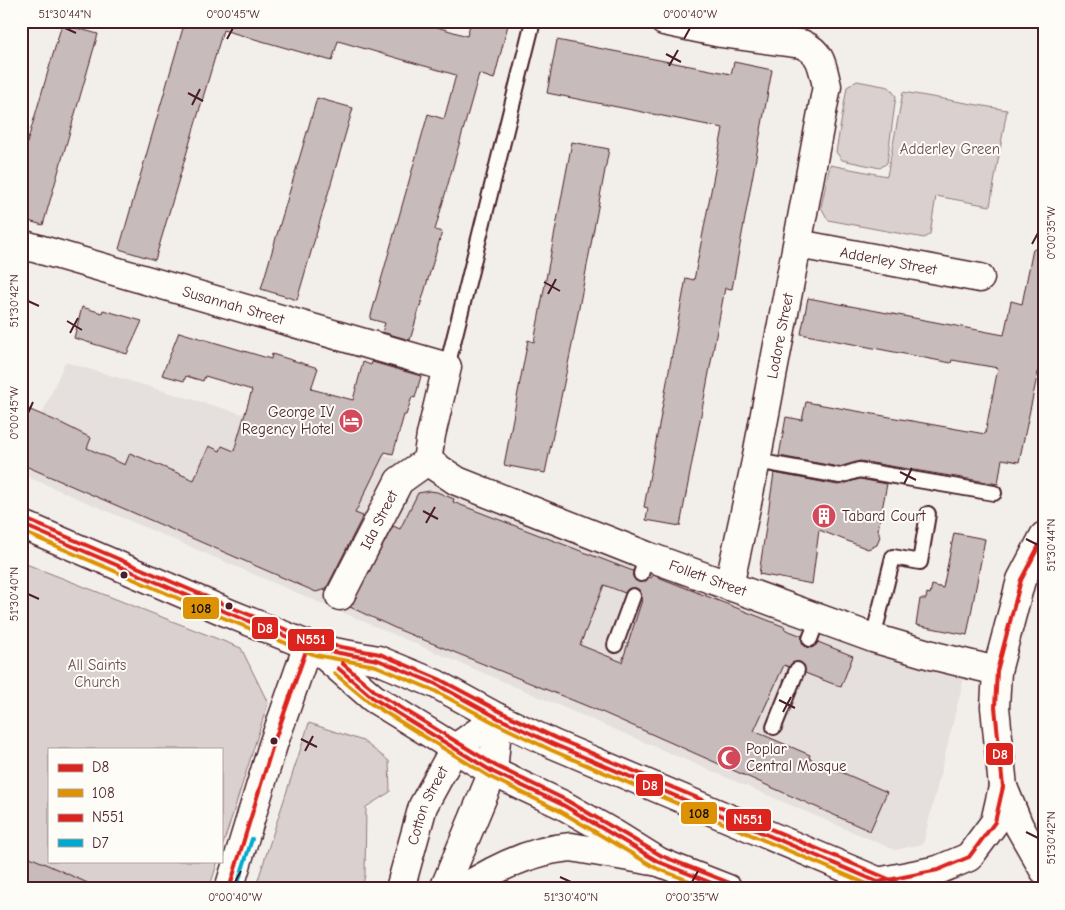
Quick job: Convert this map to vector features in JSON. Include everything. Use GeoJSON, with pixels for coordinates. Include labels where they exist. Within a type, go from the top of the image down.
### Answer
{"type":"FeatureCollection","features":[{"type":"Feature","properties":{"kind":"main road","name":"Lodore Street"},"geometry":{"type":"LineString","coordinates":[[675,22],[721,33],[802,44],[811,48],[821,60],[827,86],[756,461],[729,586]]}},
{"type":"Feature","properties":{"kind":"main road","name":"Susannah Street"},"geometry":{"type":"LineString","coordinates":[[21,244],[446,367]]}},
{"type":"Feature","properties":{"kind":"main road","name":"Adderley Street"},"geometry":{"type":"LineString","coordinates":[[798,244],[980,278]]}},
{"type":"Feature","properties":{"kind":"main road"},"geometry":{"type":"LineString","coordinates":[[427,461],[446,367]]}},
{"type":"Feature","properties":{"kind":"main road","name":"Follett Street"},"geometry":{"type":"LineString","coordinates":[[427,461],[458,481],[644,565],[729,586],[814,628],[873,638],[997,671]]}},
{"type":"Feature","properties":{"kind":"main road","name":"Ida Street"},"geometry":{"type":"LineString","coordinates":[[340,596],[399,481],[427,461]]}},
{"type":"Feature","properties":{"kind":"main road"},"geometry":{"type":"LineString","coordinates":[[21,524],[226,612],[313,647],[378,660],[436,684],[498,718],[571,752],[887,886],[938,870],[969,857],[996,822],[1003,787]]}},
{"type":"Feature","properties":{"kind":"main road"},"geometry":{"type":"LineString","coordinates":[[1044,536],[1021,580],[997,671],[995,707],[1003,787],[1019,826],[1044,870]]}},
{"type":"Feature","properties":{"kind":"main road"},"geometry":{"type":"LineString","coordinates":[[313,647],[373,698],[454,749],[493,772],[563,805],[658,862]]}},
{"type":"Feature","properties":{"kind":"main road"},"geometry":{"type":"LineString","coordinates":[[229,889],[273,745],[313,647]]}},
{"type":"Feature","properties":{"kind":"main road"},"geometry":{"type":"LineString","coordinates":[[444,889],[493,772],[498,718]]}},
{"type":"Feature","properties":{"kind":"main road","name":"Cotton Street"},"geometry":{"type":"LineString","coordinates":[[400,889],[423,806],[454,749],[498,718]]}},
{"type":"Feature","properties":{"kind":"main road"},"geometry":{"type":"LineString","coordinates":[[463,889],[501,867],[559,848],[571,847],[658,862],[728,889]]}},
{"type":"Feature","properties":{"kind":"lane"},"geometry":{"type":"LineString","coordinates":[[446,367],[533,21]]}},
{"type":"Feature","properties":{"kind":"lane"},"geometry":{"type":"LineString","coordinates":[[756,461],[840,476],[859,470],[994,493]]}},
{"type":"Feature","properties":{"kind":"lane"},"geometry":{"type":"LineString","coordinates":[[873,638],[893,556],[920,562],[928,514]]}},
{"type":"Feature","properties":{"kind":"lane"},"geometry":{"type":"LineString","coordinates":[[615,645],[633,596]]}},
{"type":"Feature","properties":{"kind":"lane"},"geometry":{"type":"LineString","coordinates":[[774,727],[797,670]]}},
{"type":"Feature","properties":{"kind":"shaded area"},"geometry":{"type":"Polygon","coordinates":[[[65,362],[399,460],[453,488],[722,595],[964,678],[923,844],[895,850],[21,474],[21,462],[65,362]]]}},
{"type":"Feature","properties":{"kind":"green space"},"geometry":{"type":"Polygon","coordinates":[[[857,81],[889,87],[896,96],[887,163],[880,168],[842,160],[836,152],[847,87],[857,81]]]}},
{"type":"Feature","properties":{"kind":"green space","name":"Adderley Green"},"geometry":{"type":"Polygon","coordinates":[[[903,92],[1007,110],[990,206],[936,196],[930,234],[924,238],[828,220],[821,207],[830,165],[887,176],[903,92]]]}},
{"type":"Feature","properties":{"kind":"green space","name":"All Saints Church"},"geometry":{"type":"Polygon","coordinates":[[[21,562],[241,648],[268,703],[222,848],[222,748],[48,748],[48,862],[218,862],[209,889],[21,889],[21,562]]]}},
{"type":"Feature","properties":{"kind":"green space"},"geometry":{"type":"Polygon","coordinates":[[[309,723],[363,741],[389,761],[390,792],[366,807],[365,875],[362,889],[255,889],[309,723]]]}},
{"type":"Feature","properties":{"kind":"building"},"geometry":{"type":"Polygon","coordinates":[[[185,21],[417,21],[467,36],[471,21],[509,21],[494,79],[479,74],[435,230],[442,232],[410,340],[382,332],[385,323],[370,319],[428,114],[444,119],[456,75],[338,41],[332,61],[223,30],[155,260],[119,249],[185,21]]]}},
{"type":"Feature","properties":{"kind":"building"},"geometry":{"type":"Polygon","coordinates":[[[62,24],[98,34],[43,225],[21,219],[21,163],[62,24]]]}},
{"type":"Feature","properties":{"kind":"building"},"geometry":{"type":"Polygon","coordinates":[[[557,40],[731,74],[734,62],[772,70],[732,289],[725,288],[680,526],[646,520],[648,508],[644,507],[686,278],[694,280],[723,128],[547,93],[557,40]]]}},
{"type":"Feature","properties":{"kind":"building"},"geometry":{"type":"Polygon","coordinates":[[[317,98],[353,108],[297,300],[261,289],[317,98]]]}},
{"type":"Feature","properties":{"kind":"building"},"geometry":{"type":"Polygon","coordinates":[[[572,142],[609,149],[572,345],[545,473],[504,465],[528,340],[534,342],[572,142]]]}},
{"type":"Feature","properties":{"kind":"building"},"geometry":{"type":"Polygon","coordinates":[[[1033,249],[1044,250],[1044,344],[1019,462],[1002,459],[998,484],[860,461],[839,467],[779,456],[786,417],[802,420],[806,402],[985,434],[998,368],[952,360],[951,363],[801,334],[808,298],[1004,335],[1011,301],[1022,304],[1033,249]]]}},
{"type":"Feature","properties":{"kind":"building"},"geometry":{"type":"Polygon","coordinates":[[[82,307],[102,313],[103,310],[142,321],[127,354],[74,338],[82,307]]]}},
{"type":"Feature","properties":{"kind":"building"},"geometry":{"type":"Polygon","coordinates":[[[179,332],[271,359],[272,354],[318,368],[311,389],[353,400],[363,362],[371,365],[372,362],[421,376],[415,398],[412,397],[406,415],[404,415],[393,454],[385,452],[355,513],[363,516],[326,589],[316,592],[21,464],[21,406],[91,438],[87,448],[125,465],[130,453],[194,480],[209,446],[220,451],[222,446],[234,451],[252,390],[205,376],[203,381],[186,376],[184,381],[162,375],[179,332]]]}},
{"type":"Feature","properties":{"kind":"building","name":"Tabard Court"},"geometry":{"type":"Polygon","coordinates":[[[774,473],[838,485],[860,479],[887,484],[878,530],[880,536],[877,545],[868,549],[819,530],[812,584],[759,574],[774,473]]]}},
{"type":"Feature","properties":{"kind":"building"},"geometry":{"type":"Polygon","coordinates":[[[437,492],[454,499],[453,502],[633,571],[633,576],[638,582],[643,582],[653,575],[785,627],[784,629],[802,636],[802,641],[806,647],[812,648],[818,642],[853,656],[841,687],[805,673],[804,665],[800,662],[792,663],[789,667],[784,665],[754,731],[810,755],[809,758],[887,792],[870,831],[604,713],[397,629],[350,607],[393,526],[400,529],[418,493],[437,492]],[[604,585],[580,645],[622,662],[642,600],[641,594],[636,588],[628,589],[625,593],[604,585]]]}},
{"type":"Feature","properties":{"kind":"building"},"geometry":{"type":"Polygon","coordinates":[[[954,533],[985,539],[967,635],[916,625],[920,599],[926,599],[927,593],[930,594],[932,585],[943,588],[954,533]]]}},
{"type":"Feature","properties":{"kind":"building"},"geometry":{"type":"Polygon","coordinates":[[[21,853],[101,889],[21,889],[21,853]]]}},
{"type":"Feature","properties":{"kind":"transit line","name":"N551"},"geometry":{"type":"LineString","coordinates":[[23,518],[319,643],[380,654],[439,679],[501,712],[556,738],[898,883]]}},
{"type":"Feature","properties":{"kind":"transit line","name":"D8"},"geometry":{"type":"LineString","coordinates":[[21,524],[317,649],[378,660],[436,684],[498,718],[553,744],[878,882],[938,870],[969,857],[995,822],[1003,787],[995,707],[997,671],[1021,580],[1044,536]]}},
{"type":"Feature","properties":{"kind":"transit line","name":"108"},"geometry":{"type":"LineString","coordinates":[[21,531],[315,655],[376,666],[433,690],[551,750],[879,889]]}},
{"type":"Feature","properties":{"kind":"transit line","name":"D8"},"geometry":{"type":"LineString","coordinates":[[229,889],[273,745],[308,645]]}},
{"type":"Feature","properties":{"kind":"transit line","name":"N551"},"geometry":{"type":"LineString","coordinates":[[342,663],[377,693],[496,766],[566,800],[662,856],[730,883]]}},
{"type":"Feature","properties":{"kind":"transit line","name":"D8"},"geometry":{"type":"LineString","coordinates":[[338,668],[373,698],[493,772],[563,805],[659,862],[727,889]]}},
{"type":"Feature","properties":{"kind":"transit line","name":"108"},"geometry":{"type":"LineString","coordinates":[[334,673],[370,703],[490,777],[560,811],[656,868],[710,889]]}},
{"type":"Feature","properties":{"kind":"transit line","name":"D7"},"geometry":{"type":"LineString","coordinates":[[236,889],[252,839]]}},
{"type":"Feature","properties":{"kind":"place","name":"George IV Regency Hotel"},"geometry":{"type":"Point","coordinates":[351,421]}},
{"type":"Feature","properties":{"kind":"place","name":"Tabard Court"},"geometry":{"type":"Point","coordinates":[824,516]}},
{"type":"Feature","properties":{"kind":"place","name":"Poplar Central Mosque"},"geometry":{"type":"Point","coordinates":[729,758]}}]}
